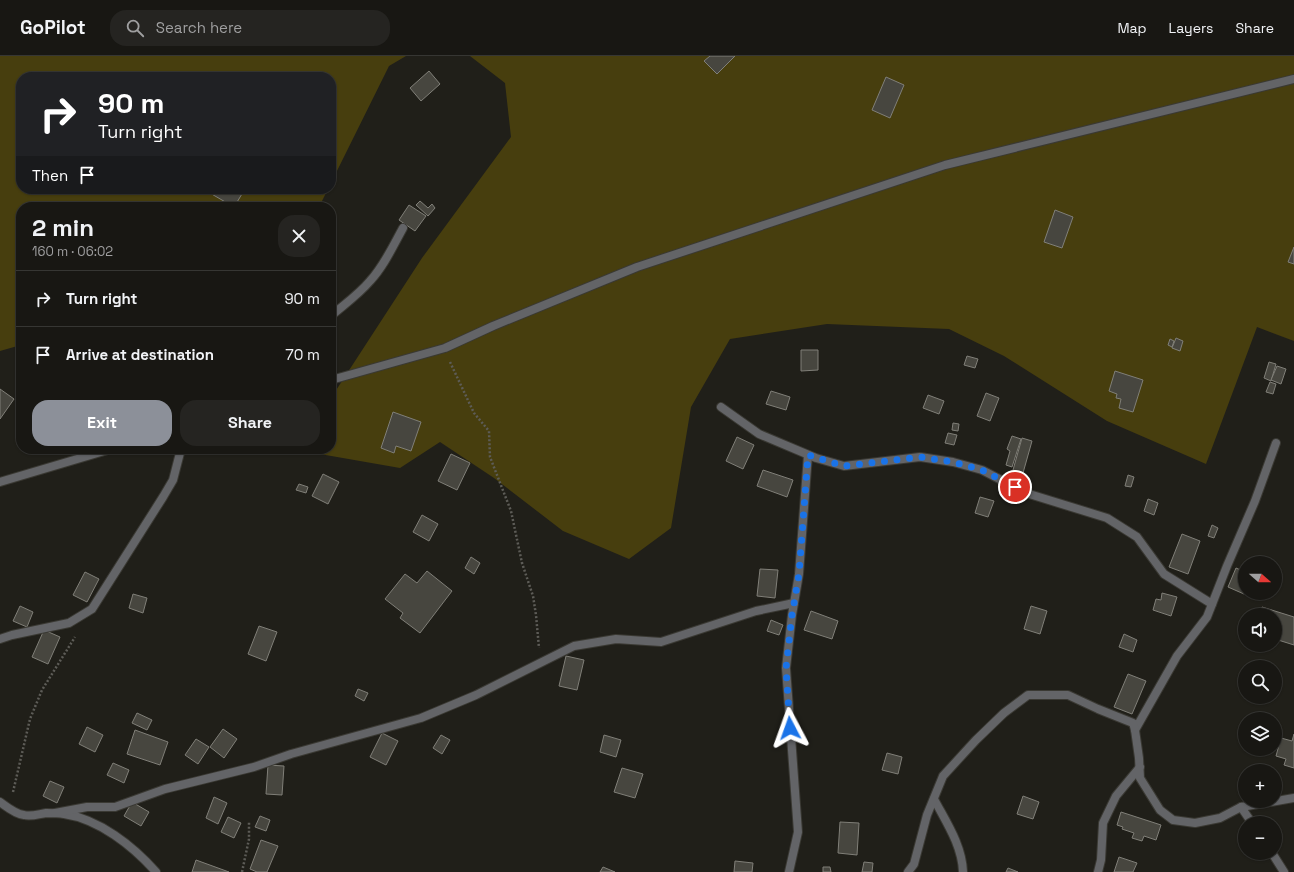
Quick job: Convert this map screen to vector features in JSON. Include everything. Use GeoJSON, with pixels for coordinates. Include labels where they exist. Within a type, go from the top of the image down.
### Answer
{"type":"FeatureCollection","features":[{"type":"Feature","properties":{"kind":"street"},"geometry":{"type":"LineString","coordinates":[[336,379],[445,348],[493,326],[637,267],[945,165],[1294,79]]}},
{"type":"Feature","properties":{"kind":"street"},"geometry":{"type":"LineString","coordinates":[[336,312],[371,280],[383,264],[403,228]]}},
{"type":"Feature","properties":{"kind":"street"},"geometry":{"type":"LineString","coordinates":[[721,408],[759,434],[808,455],[844,466],[920,457],[953,462],[982,470],[1026,493],[1107,518],[1137,537],[1164,574],[1212,604]]}},
{"type":"Feature","properties":{"kind":"street"},"geometry":{"type":"LineString","coordinates":[[1135,730],[1177,656],[1207,617],[1255,501],[1276,443]]}},
{"type":"Feature","properties":{"kind":"street"},"geometry":{"type":"LineString","coordinates":[[0,482],[94,454]]}},
{"type":"Feature","properties":{"kind":"street"},"geometry":{"type":"LineString","coordinates":[[0,639],[69,623],[92,609],[173,480],[180,454]]}},
{"type":"Feature","properties":{"kind":"street"},"geometry":{"type":"LineString","coordinates":[[789,872],[798,832],[786,668],[799,574],[808,455]]}},
{"type":"Feature","properties":{"kind":"street"},"geometry":{"type":"LineString","coordinates":[[0,802],[24,815],[55,813],[87,807],[115,807],[165,789],[254,768],[292,754],[420,718],[476,695],[574,646],[616,639],[661,642],[756,611],[794,603]]}},
{"type":"Feature","properties":{"kind":"street"},"geometry":{"type":"LineString","coordinates":[[908,872],[914,864],[927,815],[943,776],[976,740],[1004,713],[1028,695],[1068,695],[1132,723],[1135,730],[1140,778],[1160,810],[1173,820],[1195,824],[1220,818],[1241,808],[1247,816]]}},
{"type":"Feature","properties":{"kind":"street"},"geometry":{"type":"LineString","coordinates":[[1098,872],[1101,860],[1103,823],[1116,796],[1140,767]]}},
{"type":"Feature","properties":{"kind":"street"},"geometry":{"type":"LineString","coordinates":[[934,798],[957,842],[963,864],[963,872]]}},
{"type":"Feature","properties":{"kind":"street"},"geometry":{"type":"LineString","coordinates":[[1282,800],[1294,798]]}},
{"type":"Feature","properties":{"kind":"street"},"geometry":{"type":"LineString","coordinates":[[55,813],[88,821],[120,839],[147,862],[156,872]]}},
{"type":"Feature","properties":{"kind":"street"},"geometry":{"type":"LineString","coordinates":[[1276,860],[1284,872]]}},
{"type":"Feature","properties":{"kind":"path"},"geometry":{"type":"LineString","coordinates":[[445,348],[471,408],[489,430],[490,457],[511,511],[522,562],[533,596],[540,664]]}},
{"type":"Feature","properties":{"kind":"path"},"geometry":{"type":"LineString","coordinates":[[9,808],[30,719],[42,690],[77,632]]}},
{"type":"Feature","properties":{"kind":"path"},"geometry":{"type":"LineString","coordinates":[[242,872],[249,839],[249,822]]}},
{"type":"Feature","properties":{"kind":"shaded area"},"geometry":{"type":"Polygon","coordinates":[[[0,56],[406,56],[389,66],[336,173],[336,72],[16,72],[16,194],[326,194],[322,202],[16,202],[16,346],[0,351],[0,56]]]}},
{"type":"Feature","properties":{"kind":"shaded area"},"geometry":{"type":"Polygon","coordinates":[[[470,56],[1294,56],[1294,341],[1257,327],[1206,464],[1107,421],[1004,356],[949,329],[827,324],[730,339],[691,407],[671,528],[629,559],[563,531],[494,478],[440,442],[400,468],[320,454],[336,454],[336,390],[422,258],[511,137],[505,83],[470,56]]]}},
{"type":"Feature","properties":{"kind":"building"},"geometry":{"type":"Polygon","coordinates":[[[710,56],[735,56],[717,74],[704,61],[710,56]]]}},
{"type":"Feature","properties":{"kind":"building"},"geometry":{"type":"Polygon","coordinates":[[[429,71],[440,84],[421,101],[410,88],[429,71]]]}},
{"type":"Feature","properties":{"kind":"building"},"geometry":{"type":"Polygon","coordinates":[[[886,77],[904,85],[890,118],[872,110],[886,77]]]}},
{"type":"Feature","properties":{"kind":"building"},"geometry":{"type":"Polygon","coordinates":[[[212,194],[242,194],[237,202],[225,202],[212,194]]]}},
{"type":"Feature","properties":{"kind":"building"},"geometry":{"type":"Polygon","coordinates":[[[420,201],[428,208],[432,204],[435,208],[428,216],[416,205],[420,201]]]}},
{"type":"Feature","properties":{"kind":"building"},"geometry":{"type":"Polygon","coordinates":[[[409,205],[426,216],[415,231],[399,220],[409,205]]]}},
{"type":"Feature","properties":{"kind":"building"},"geometry":{"type":"Polygon","coordinates":[[[1055,210],[1073,217],[1062,248],[1044,242],[1055,210]]]}},
{"type":"Feature","properties":{"kind":"building"},"geometry":{"type":"Polygon","coordinates":[[[1294,247],[1294,264],[1288,262],[1294,247]]]}},
{"type":"Feature","properties":{"kind":"building"},"geometry":{"type":"Polygon","coordinates":[[[1176,338],[1183,341],[1180,351],[1172,348],[1176,338]]]}},
{"type":"Feature","properties":{"kind":"building"},"geometry":{"type":"Polygon","coordinates":[[[1170,339],[1174,341],[1172,347],[1168,345],[1170,339]]]}},
{"type":"Feature","properties":{"kind":"building"},"geometry":{"type":"Polygon","coordinates":[[[801,350],[818,350],[818,370],[801,371],[801,350]]]}},
{"type":"Feature","properties":{"kind":"building"},"geometry":{"type":"Polygon","coordinates":[[[967,356],[978,359],[975,368],[964,365],[967,356]]]}},
{"type":"Feature","properties":{"kind":"building"},"geometry":{"type":"Polygon","coordinates":[[[1269,362],[1276,364],[1271,381],[1264,378],[1269,362]]]}},
{"type":"Feature","properties":{"kind":"building"},"geometry":{"type":"Polygon","coordinates":[[[1277,366],[1286,369],[1281,384],[1271,380],[1277,366]]]}},
{"type":"Feature","properties":{"kind":"building"},"geometry":{"type":"Polygon","coordinates":[[[1115,371],[1143,380],[1133,412],[1119,408],[1121,399],[1116,398],[1117,394],[1109,391],[1115,371]]]}},
{"type":"Feature","properties":{"kind":"building"},"geometry":{"type":"Polygon","coordinates":[[[1270,382],[1276,384],[1273,394],[1266,392],[1270,382]]]}},
{"type":"Feature","properties":{"kind":"building"},"geometry":{"type":"Polygon","coordinates":[[[0,389],[14,399],[0,419],[0,389]]]}},
{"type":"Feature","properties":{"kind":"building"},"geometry":{"type":"Polygon","coordinates":[[[771,391],[790,397],[786,410],[766,404],[771,391]]]}},
{"type":"Feature","properties":{"kind":"building"},"geometry":{"type":"Polygon","coordinates":[[[986,393],[999,398],[990,421],[977,416],[986,393]]]}},
{"type":"Feature","properties":{"kind":"building"},"geometry":{"type":"Polygon","coordinates":[[[928,395],[944,401],[939,414],[923,408],[928,395]]]}},
{"type":"Feature","properties":{"kind":"building"},"geometry":{"type":"Polygon","coordinates":[[[393,412],[421,422],[411,451],[396,446],[394,453],[381,448],[393,412]]]}},
{"type":"Feature","properties":{"kind":"building"},"geometry":{"type":"Polygon","coordinates":[[[953,423],[959,424],[958,431],[952,430],[953,423]]]}},
{"type":"Feature","properties":{"kind":"building"},"geometry":{"type":"Polygon","coordinates":[[[948,433],[957,435],[954,445],[945,443],[948,433]]]}},
{"type":"Feature","properties":{"kind":"building"},"geometry":{"type":"Polygon","coordinates":[[[1012,436],[1021,439],[1012,467],[1006,465],[1010,451],[1007,449],[1012,436]]]}},
{"type":"Feature","properties":{"kind":"building"},"geometry":{"type":"Polygon","coordinates":[[[737,437],[754,445],[743,469],[726,461],[737,437]]]}},
{"type":"Feature","properties":{"kind":"building"},"geometry":{"type":"Polygon","coordinates":[[[1022,438],[1032,441],[1023,473],[1013,470],[1022,438]]]}},
{"type":"Feature","properties":{"kind":"building"},"geometry":{"type":"Polygon","coordinates":[[[451,454],[470,463],[457,490],[438,481],[451,454]]]}},
{"type":"Feature","properties":{"kind":"building"},"geometry":{"type":"Polygon","coordinates":[[[763,470],[793,480],[787,497],[757,486],[763,470]]]}},
{"type":"Feature","properties":{"kind":"building"},"geometry":{"type":"Polygon","coordinates":[[[323,474],[339,482],[328,504],[312,496],[323,474]]]}},
{"type":"Feature","properties":{"kind":"building"},"geometry":{"type":"Polygon","coordinates":[[[1128,475],[1134,477],[1131,487],[1125,486],[1128,475]]]}},
{"type":"Feature","properties":{"kind":"building"},"geometry":{"type":"Polygon","coordinates":[[[299,484],[308,487],[306,493],[296,490],[299,484]]]}},
{"type":"Feature","properties":{"kind":"building"},"geometry":{"type":"Polygon","coordinates":[[[980,497],[994,501],[988,517],[975,513],[980,497]]]}},
{"type":"Feature","properties":{"kind":"building"},"geometry":{"type":"Polygon","coordinates":[[[1148,499],[1158,503],[1154,515],[1144,511],[1148,499]]]}},
{"type":"Feature","properties":{"kind":"building"},"geometry":{"type":"Polygon","coordinates":[[[422,515],[438,524],[429,541],[413,532],[422,515]]]}},
{"type":"Feature","properties":{"kind":"building"},"geometry":{"type":"Polygon","coordinates":[[[1212,525],[1218,528],[1214,538],[1208,536],[1212,525]]]}},
{"type":"Feature","properties":{"kind":"building"},"geometry":{"type":"Polygon","coordinates":[[[1182,534],[1200,541],[1188,574],[1169,567],[1182,534]]]}},
{"type":"Feature","properties":{"kind":"building"},"geometry":{"type":"Polygon","coordinates":[[[471,557],[480,563],[474,574],[465,568],[471,557]]]}},
{"type":"Feature","properties":{"kind":"building"},"geometry":{"type":"Polygon","coordinates":[[[1236,568],[1238,569],[1238,591],[1228,587],[1236,568]]]}},
{"type":"Feature","properties":{"kind":"building"},"geometry":{"type":"Polygon","coordinates":[[[760,569],[778,570],[775,598],[757,596],[760,569]]]}},
{"type":"Feature","properties":{"kind":"building"},"geometry":{"type":"Polygon","coordinates":[[[427,571],[452,591],[420,633],[400,618],[403,613],[385,599],[405,574],[417,583],[427,571]]]}},
{"type":"Feature","properties":{"kind":"building"},"geometry":{"type":"Polygon","coordinates":[[[85,572],[99,579],[87,602],[73,595],[85,572]]]}},
{"type":"Feature","properties":{"kind":"building"},"geometry":{"type":"Polygon","coordinates":[[[1162,593],[1177,597],[1171,616],[1153,610],[1156,599],[1161,600],[1162,593]]]}},
{"type":"Feature","properties":{"kind":"building"},"geometry":{"type":"Polygon","coordinates":[[[133,594],[147,598],[143,613],[129,608],[133,594]]]}},
{"type":"Feature","properties":{"kind":"building"},"geometry":{"type":"Polygon","coordinates":[[[20,606],[33,612],[27,627],[13,621],[20,606]]]}},
{"type":"Feature","properties":{"kind":"building"},"geometry":{"type":"Polygon","coordinates":[[[1031,606],[1047,611],[1040,634],[1024,629],[1031,606]]]}},
{"type":"Feature","properties":{"kind":"building"},"geometry":{"type":"Polygon","coordinates":[[[811,611],[838,621],[832,639],[804,630],[811,611]]]}},
{"type":"Feature","properties":{"kind":"building"},"geometry":{"type":"Polygon","coordinates":[[[1282,613],[1294,617],[1294,645],[1282,641],[1282,613]]]}},
{"type":"Feature","properties":{"kind":"building"},"geometry":{"type":"Polygon","coordinates":[[[771,620],[783,625],[779,635],[767,631],[771,620]]]}},
{"type":"Feature","properties":{"kind":"building"},"geometry":{"type":"Polygon","coordinates":[[[259,626],[277,632],[266,661],[248,654],[259,626]]]}},
{"type":"Feature","properties":{"kind":"building"},"geometry":{"type":"Polygon","coordinates":[[[44,630],[60,637],[48,664],[32,657],[44,630]]]}},
{"type":"Feature","properties":{"kind":"building"},"geometry":{"type":"Polygon","coordinates":[[[1124,634],[1137,640],[1133,652],[1119,647],[1124,634]]]}},
{"type":"Feature","properties":{"kind":"building"},"geometry":{"type":"Polygon","coordinates":[[[566,656],[584,660],[577,690],[559,686],[566,656]]]}},
{"type":"Feature","properties":{"kind":"building"},"geometry":{"type":"Polygon","coordinates":[[[1128,674],[1146,681],[1132,714],[1114,707],[1128,674]]]}},
{"type":"Feature","properties":{"kind":"building"},"geometry":{"type":"Polygon","coordinates":[[[358,689],[368,693],[364,701],[355,696],[358,689]]]}},
{"type":"Feature","properties":{"kind":"building"},"geometry":{"type":"Polygon","coordinates":[[[137,713],[152,720],[147,730],[132,723],[137,713]]]}},
{"type":"Feature","properties":{"kind":"building"},"geometry":{"type":"Polygon","coordinates":[[[87,727],[103,735],[95,752],[79,744],[87,727]]]}},
{"type":"Feature","properties":{"kind":"building"},"geometry":{"type":"Polygon","coordinates":[[[223,729],[237,739],[224,758],[210,747],[223,729]]]}},
{"type":"Feature","properties":{"kind":"building"},"geometry":{"type":"Polygon","coordinates":[[[135,730],[168,742],[160,765],[127,754],[135,730]]]}},
{"type":"Feature","properties":{"kind":"building"},"geometry":{"type":"Polygon","coordinates":[[[382,733],[398,741],[386,765],[370,757],[382,733]]]}},
{"type":"Feature","properties":{"kind":"building"},"geometry":{"type":"Polygon","coordinates":[[[1294,734],[1294,768],[1284,765],[1286,759],[1276,756],[1282,756],[1282,738],[1292,741],[1294,734]]]}},
{"type":"Feature","properties":{"kind":"building"},"geometry":{"type":"Polygon","coordinates":[[[441,735],[450,740],[442,754],[433,748],[441,735]]]}},
{"type":"Feature","properties":{"kind":"building"},"geometry":{"type":"Polygon","coordinates":[[[604,735],[621,740],[616,757],[600,752],[604,735]]]}},
{"type":"Feature","properties":{"kind":"building"},"geometry":{"type":"Polygon","coordinates":[[[196,739],[209,747],[198,764],[185,755],[196,739]]]}},
{"type":"Feature","properties":{"kind":"building"},"geometry":{"type":"Polygon","coordinates":[[[887,753],[902,757],[898,774],[882,770],[887,753]]]}},
{"type":"Feature","properties":{"kind":"building"},"geometry":{"type":"Polygon","coordinates":[[[113,763],[129,770],[124,783],[107,775],[113,763]]]}},
{"type":"Feature","properties":{"kind":"building"},"geometry":{"type":"Polygon","coordinates":[[[268,765],[284,766],[282,795],[266,794],[268,765]]]}},
{"type":"Feature","properties":{"kind":"building"},"geometry":{"type":"Polygon","coordinates":[[[622,768],[643,774],[635,798],[614,792],[622,768]]]}},
{"type":"Feature","properties":{"kind":"building"},"geometry":{"type":"Polygon","coordinates":[[[50,781],[64,787],[57,803],[43,796],[50,781]]]}},
{"type":"Feature","properties":{"kind":"building"},"geometry":{"type":"Polygon","coordinates":[[[1023,796],[1039,802],[1033,819],[1017,814],[1023,796]]]}},
{"type":"Feature","properties":{"kind":"building"},"geometry":{"type":"Polygon","coordinates":[[[214,797],[227,803],[218,824],[206,818],[214,797]]]}},
{"type":"Feature","properties":{"kind":"building"},"geometry":{"type":"Polygon","coordinates":[[[132,802],[149,812],[141,826],[124,816],[132,802]]]}},
{"type":"Feature","properties":{"kind":"building"},"geometry":{"type":"Polygon","coordinates":[[[1121,812],[1161,825],[1156,840],[1144,836],[1142,841],[1132,838],[1134,833],[1122,829],[1123,827],[1117,825],[1121,812]]]}},
{"type":"Feature","properties":{"kind":"building"},"geometry":{"type":"Polygon","coordinates":[[[260,816],[270,820],[266,831],[255,827],[260,816]]]}},
{"type":"Feature","properties":{"kind":"building"},"geometry":{"type":"Polygon","coordinates":[[[228,817],[241,823],[234,838],[221,832],[228,817]]]}},
{"type":"Feature","properties":{"kind":"building"},"geometry":{"type":"Polygon","coordinates":[[[840,822],[859,823],[857,855],[838,853],[840,822]]]}},
{"type":"Feature","properties":{"kind":"building"},"geometry":{"type":"Polygon","coordinates":[[[261,840],[278,846],[267,872],[257,872],[250,869],[261,840]]]}},
{"type":"Feature","properties":{"kind":"building"},"geometry":{"type":"Polygon","coordinates":[[[1119,857],[1137,863],[1133,872],[1114,872],[1119,857]]]}},
{"type":"Feature","properties":{"kind":"building"},"geometry":{"type":"Polygon","coordinates":[[[196,860],[229,872],[192,872],[196,860]]]}},
{"type":"Feature","properties":{"kind":"building"},"geometry":{"type":"Polygon","coordinates":[[[735,861],[753,863],[752,872],[734,872],[735,861]]]}},
{"type":"Feature","properties":{"kind":"building"},"geometry":{"type":"Polygon","coordinates":[[[864,862],[873,863],[872,872],[862,872],[864,862]]]}},
{"type":"Feature","properties":{"kind":"building"},"geometry":{"type":"Polygon","coordinates":[[[603,867],[615,872],[600,872],[603,867]]]}},
{"type":"Feature","properties":{"kind":"building"},"geometry":{"type":"Polygon","coordinates":[[[823,867],[830,867],[831,872],[823,872],[823,867]]]}},
{"type":"Feature","properties":{"kind":"building"},"geometry":{"type":"Polygon","coordinates":[[[1008,868],[1018,872],[1006,872],[1008,868]]]}},
{"type":"Feature","properties":{"kind":"route"},"geometry":{"type":"LineString","coordinates":[[790,728],[786,668],[792,615],[799,574],[808,455],[844,466],[920,457],[953,462],[982,470],[1015,487]]}}]}
